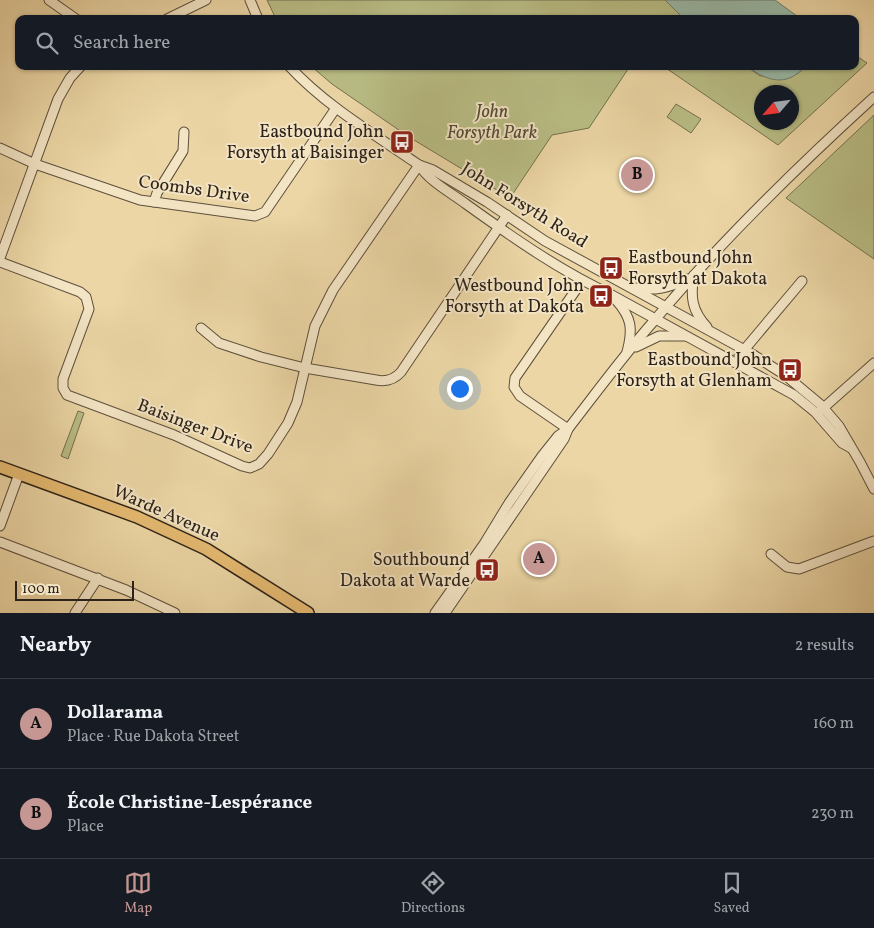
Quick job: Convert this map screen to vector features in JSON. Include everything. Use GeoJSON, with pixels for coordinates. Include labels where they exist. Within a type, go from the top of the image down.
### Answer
{"type":"FeatureCollection","features":[{"type":"Feature","properties":{"kind":"main road","name":"Warde Avenue"},"geometry":{"type":"LineString","coordinates":[[0,467],[137,517],[206,549],[308,613]]}},
{"type":"Feature","properties":{"kind":"street"},"geometry":{"type":"LineString","coordinates":[[49,0],[70,15]]}},
{"type":"Feature","properties":{"kind":"street"},"geometry":{"type":"LineString","coordinates":[[175,15],[206,0]]}},
{"type":"Feature","properties":{"kind":"street"},"geometry":{"type":"LineString","coordinates":[[250,0],[256,15]]}},
{"type":"Feature","properties":{"kind":"street"},"geometry":{"type":"LineString","coordinates":[[0,258],[61,93],[77,70]]}},
{"type":"Feature","properties":{"kind":"street","name":"John Forsyth Road"},"geometry":{"type":"LineString","coordinates":[[293,70],[336,108],[419,165],[433,170],[507,215],[545,241],[666,306],[712,332],[742,353],[785,375],[808,392],[821,411],[843,432],[874,489]]}},
{"type":"Feature","properties":{"kind":"street"},"geometry":{"type":"LineString","coordinates":[[445,613],[564,439],[568,429],[656,318],[778,187],[874,97]]}},
{"type":"Feature","properties":{"kind":"street","name":"Coombs Drive"},"geometry":{"type":"LineString","coordinates":[[0,148],[34,164],[126,196],[249,216],[260,215],[265,212],[336,108]]}},
{"type":"Feature","properties":{"kind":"street"},"geometry":{"type":"LineString","coordinates":[[154,202],[157,193],[183,151],[184,132]]}},
{"type":"Feature","properties":{"kind":"street","name":"John Forsyth Road"},"geometry":{"type":"LineString","coordinates":[[419,165],[429,177],[499,228],[582,281],[656,318],[821,411]]}},
{"type":"Feature","properties":{"kind":"street","name":"Baisinger Drive"},"geometry":{"type":"LineString","coordinates":[[0,262],[80,292],[86,297],[89,309],[63,379],[63,388],[67,395],[174,435],[247,468],[253,468],[263,461],[282,434],[297,402],[315,326],[333,290],[419,165]]}},
{"type":"Feature","properties":{"kind":"street"},"geometry":{"type":"LineString","coordinates":[[200,328],[219,343],[262,357],[305,368],[380,381],[389,380],[396,377],[507,215]]}},
{"type":"Feature","properties":{"kind":"street"},"geometry":{"type":"LineString","coordinates":[[628,286],[650,290],[661,289],[674,286],[694,275]]}},
{"type":"Feature","properties":{"kind":"street"},"geometry":{"type":"LineString","coordinates":[[694,275],[691,296],[692,306],[696,314],[712,332]]}},
{"type":"Feature","properties":{"kind":"street"},"geometry":{"type":"LineString","coordinates":[[568,429],[520,396],[514,387],[515,378],[582,281]]}},
{"type":"Feature","properties":{"kind":"street"},"geometry":{"type":"LineString","coordinates":[[742,353],[802,281]]}},
{"type":"Feature","properties":{"kind":"street"},"geometry":{"type":"LineString","coordinates":[[610,294],[624,309],[629,318],[630,332],[626,355]]}},
{"type":"Feature","properties":{"kind":"street"},"geometry":{"type":"LineString","coordinates":[[626,355],[645,341],[659,336],[689,337]]}},
{"type":"Feature","properties":{"kind":"street"},"geometry":{"type":"LineString","coordinates":[[821,411],[874,363]]}},
{"type":"Feature","properties":{"kind":"street"},"geometry":{"type":"LineString","coordinates":[[435,613],[458,578],[484,544],[509,503],[542,456],[558,436],[568,429]]}},
{"type":"Feature","properties":{"kind":"street"},"geometry":{"type":"LineString","coordinates":[[0,526],[19,474]]}},
{"type":"Feature","properties":{"kind":"street"},"geometry":{"type":"LineString","coordinates":[[771,554],[787,567],[798,569],[874,541]]}},
{"type":"Feature","properties":{"kind":"street"},"geometry":{"type":"LineString","coordinates":[[0,542],[98,578],[175,613]]}},
{"type":"Feature","properties":{"kind":"street"},"geometry":{"type":"LineString","coordinates":[[75,613],[98,578]]}},
{"type":"Feature","properties":{"kind":"green space"},"geometry":{"type":"Polygon","coordinates":[[[267,0],[665,0],[680,15],[274,15],[267,0]]]}},
{"type":"Feature","properties":{"kind":"green space"},"geometry":{"type":"Polygon","coordinates":[[[859,58],[867,63],[799,126],[799,85],[754,85],[754,129],[669,70],[752,70],[760,76],[797,74],[802,70],[859,70],[859,58]]]}},
{"type":"Feature","properties":{"kind":"green space","name":"John Forsyth Park"},"geometry":{"type":"Polygon","coordinates":[[[316,70],[627,70],[589,128],[552,135],[510,198],[409,137],[332,84],[316,70]]]}},
{"type":"Feature","properties":{"kind":"green space"},"geometry":{"type":"Polygon","coordinates":[[[676,104],[701,119],[691,133],[667,117],[676,104]]]}},
{"type":"Feature","properties":{"kind":"green space"},"geometry":{"type":"Polygon","coordinates":[[[874,115],[874,259],[786,198],[874,115]]]}},
{"type":"Feature","properties":{"kind":"green space"},"geometry":{"type":"Polygon","coordinates":[[[756,130],[794,130],[778,145],[756,130]]]}},
{"type":"Feature","properties":{"kind":"green space"},"geometry":{"type":"Polygon","coordinates":[[[78,411],[84,413],[68,459],[61,456],[78,411]]]}},
{"type":"Feature","properties":{"kind":"shaded area"},"geometry":{"type":"Polygon","coordinates":[[[665,0],[775,0],[796,15],[680,15],[665,0]]]}},
{"type":"Feature","properties":{"kind":"shaded area"},"geometry":{"type":"Polygon","coordinates":[[[753,70],[801,70],[784,80],[776,80],[753,70]]]}},
{"type":"Feature","properties":{"kind":"place","name":"Eastbound John Forsyth at Baisinger"},"geometry":{"type":"Point","coordinates":[402,142]}},
{"type":"Feature","properties":{"kind":"place","name":"École Christine-Lespérance"},"geometry":{"type":"Point","coordinates":[637,175]}},
{"type":"Feature","properties":{"kind":"place","name":"Eastbound John Forsyth at Dakota"},"geometry":{"type":"Point","coordinates":[611,268]}},
{"type":"Feature","properties":{"kind":"place","name":"Westbound John Forsyth at Dakota"},"geometry":{"type":"Point","coordinates":[601,296]}},
{"type":"Feature","properties":{"kind":"place","name":"Eastbound John Forsyth at Glenham"},"geometry":{"type":"Point","coordinates":[790,370]}},
{"type":"Feature","properties":{"kind":"place","name":"Dollarama"},"geometry":{"type":"Point","coordinates":[539,559]}},
{"type":"Feature","properties":{"kind":"place","name":"Southbound Dakota at Warde"},"geometry":{"type":"Point","coordinates":[487,570]}}]}
